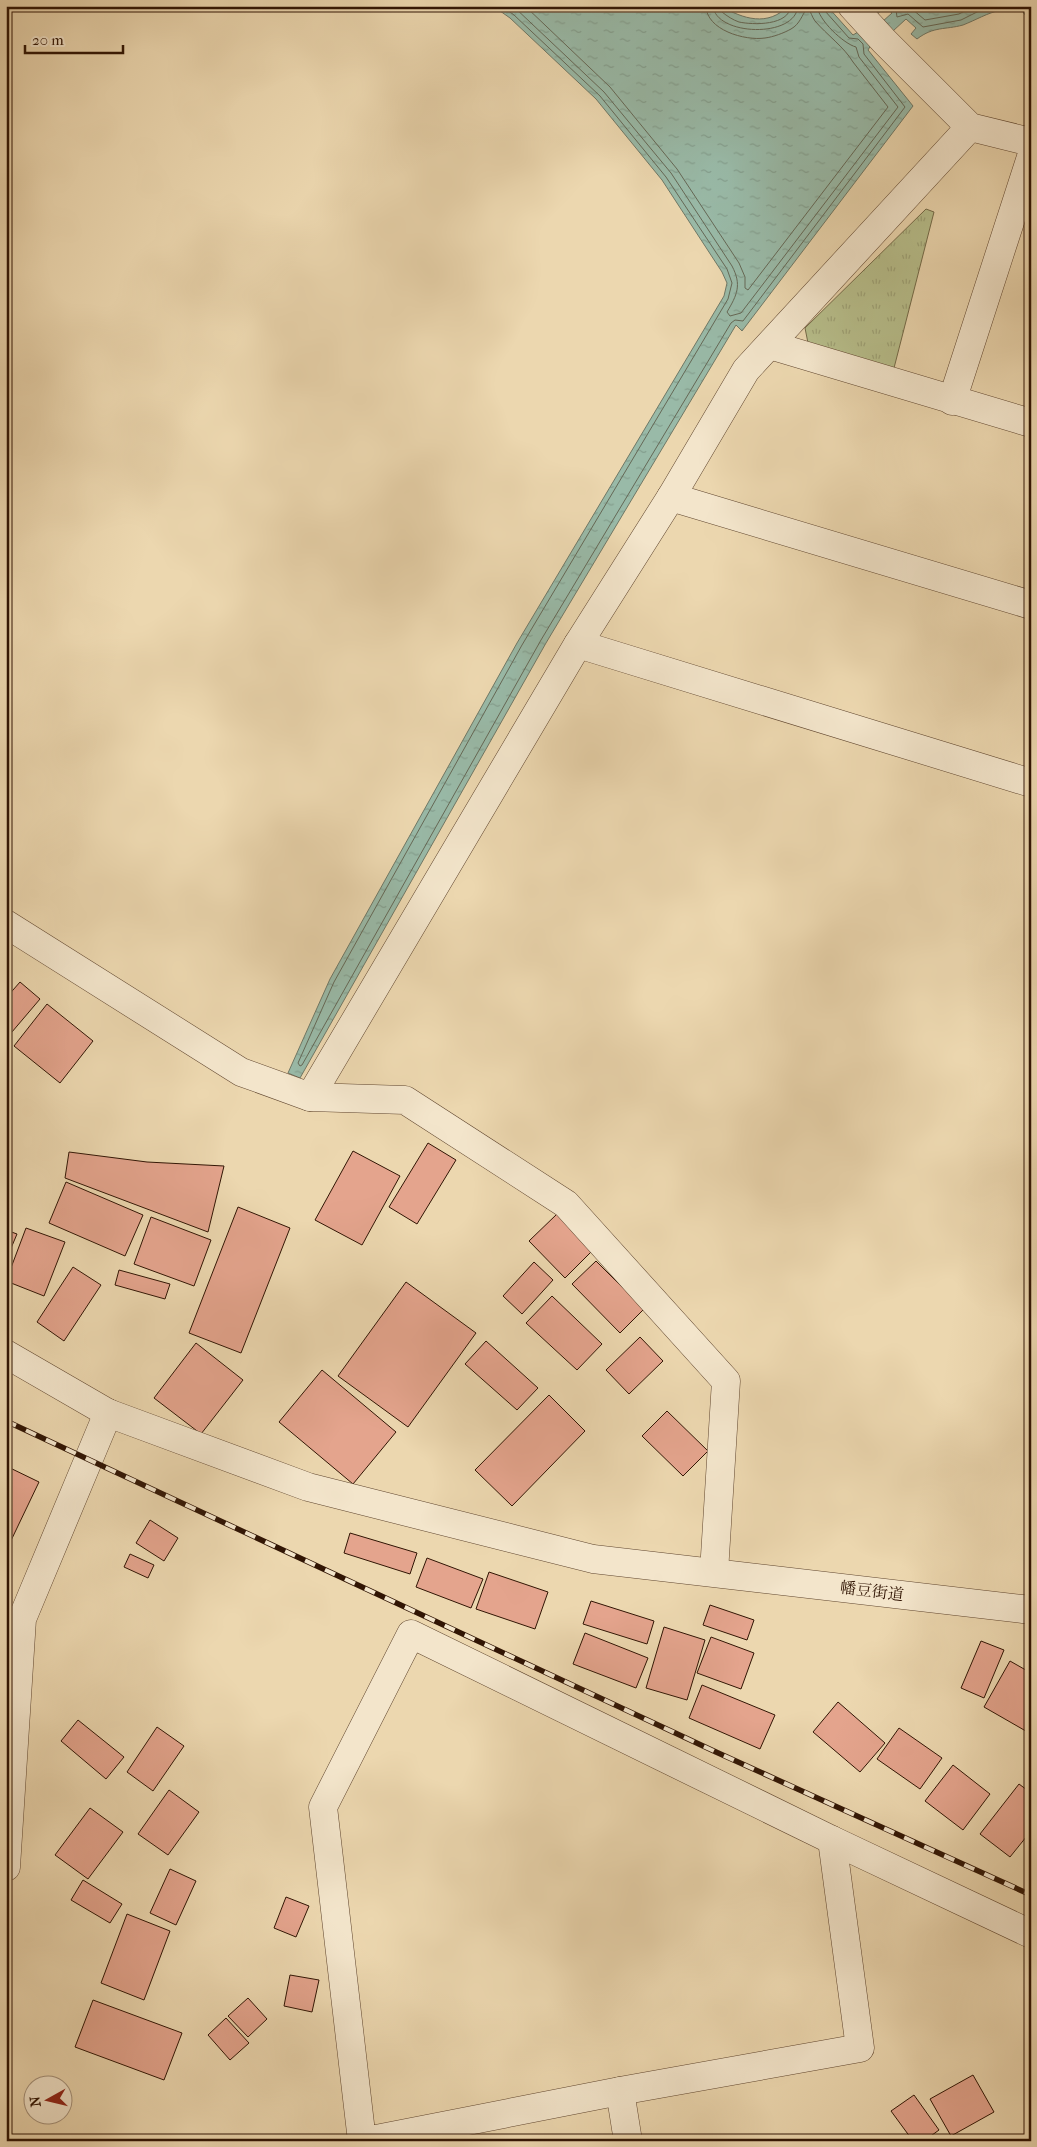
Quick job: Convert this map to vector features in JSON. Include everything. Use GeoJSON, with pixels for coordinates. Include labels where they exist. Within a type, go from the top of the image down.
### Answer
{"type":"FeatureCollection","features":[{"type":"Feature","properties":{"kind":"street"},"geometry":{"type":"LineString","coordinates":[[853,8],[970,127],[1031,142]]}},
{"type":"Feature","properties":{"kind":"street"},"geometry":{"type":"LineString","coordinates":[[310,1097],[578,644],[671,497],[746,370],[970,127]]}},
{"type":"Feature","properties":{"kind":"street"},"geometry":{"type":"LineString","coordinates":[[952,401],[1031,157]]}},
{"type":"Feature","properties":{"kind":"street"},"geometry":{"type":"LineString","coordinates":[[770,345],[952,401],[1031,423]]}},
{"type":"Feature","properties":{"kind":"street"},"geometry":{"type":"LineString","coordinates":[[671,497],[1031,606]]}},
{"type":"Feature","properties":{"kind":"street"},"geometry":{"type":"LineString","coordinates":[[578,644],[1031,783]]}},
{"type":"Feature","properties":{"kind":"street"},"geometry":{"type":"LineString","coordinates":[[6,924],[241,1072],[310,1097],[406,1100],[566,1204],[726,1380],[714,1572]]}},
{"type":"Feature","properties":{"kind":"street","name":"幡豆街道"},"geometry":{"type":"LineString","coordinates":[[6,1354],[108,1412],[308,1487],[593,1559],[1031,1610]]}},
{"type":"Feature","properties":{"kind":"street"},"geometry":{"type":"LineString","coordinates":[[6,1867],[22,1619],[108,1412]]}},
{"type":"Feature","properties":{"kind":"street"},"geometry":{"type":"LineString","coordinates":[[362,2141],[323,1807],[411,1634],[832,1840],[1031,1934]]}},
{"type":"Feature","properties":{"kind":"street"},"geometry":{"type":"LineString","coordinates":[[366,2141],[620,2091],[860,2048],[832,1840]]}},
{"type":"Feature","properties":{"kind":"street"},"geometry":{"type":"LineString","coordinates":[[620,2091],[628,2141]]}},
{"type":"Feature","properties":{"kind":"green space"},"geometry":{"type":"Polygon","coordinates":[[[926,209],[934,212],[894,368],[808,343],[805,328],[926,209]]]}},
{"type":"Feature","properties":{"kind":"water"},"geometry":{"type":"Polygon","coordinates":[[[493,6],[721,6],[747,17],[764,19],[780,13],[788,6],[827,6],[853,35],[858,32],[871,45],[868,50],[913,106],[742,331],[736,325],[546,643],[300,1078],[288,1073],[330,979],[517,643],[724,296],[727,283],[722,272],[662,180],[596,99],[510,18],[493,6]]]}},
{"type":"Feature","properties":{"kind":"water"},"geometry":{"type":"Polygon","coordinates":[[[871,6],[1002,6],[1001,10],[963,25],[934,30],[917,39],[911,34],[916,28],[906,19],[893,31],[882,22],[892,13],[885,7],[875,16],[868,9],[871,6]]]}},
{"type":"Feature","properties":{"kind":"water"},"geometry":{"type":"Polygon","coordinates":[[[1018,6],[1031,6],[1031,22],[1018,6]]]}},
{"type":"Feature","properties":{"kind":"building"},"geometry":{"type":"Polygon","coordinates":[[[20,982],[40,999],[6,1039],[6,998],[20,982]]]}},
{"type":"Feature","properties":{"kind":"building"},"geometry":{"type":"Polygon","coordinates":[[[47,1004],[93,1041],[60,1083],[14,1046],[47,1004]]]}},
{"type":"Feature","properties":{"kind":"building"},"geometry":{"type":"Polygon","coordinates":[[[428,1143],[456,1160],[417,1224],[389,1207],[428,1143]]]}},
{"type":"Feature","properties":{"kind":"building"},"geometry":{"type":"Polygon","coordinates":[[[353,1151],[400,1176],[362,1245],[315,1220],[353,1151]]]}},
{"type":"Feature","properties":{"kind":"building"},"geometry":{"type":"Polygon","coordinates":[[[69,1152],[147,1162],[224,1166],[208,1232],[65,1178],[69,1152]]]}},
{"type":"Feature","properties":{"kind":"building"},"geometry":{"type":"Polygon","coordinates":[[[66,1182],[143,1215],[125,1256],[49,1223],[66,1182]]]}},
{"type":"Feature","properties":{"kind":"building"},"geometry":{"type":"Polygon","coordinates":[[[238,1207],[290,1228],[241,1353],[189,1333],[238,1207]]]}},
{"type":"Feature","properties":{"kind":"building"},"geometry":{"type":"Polygon","coordinates":[[[557,1214],[593,1250],[565,1278],[529,1241],[557,1214]]]}},
{"type":"Feature","properties":{"kind":"building"},"geometry":{"type":"Polygon","coordinates":[[[151,1217],[211,1240],[194,1286],[134,1264],[151,1217]]]}},
{"type":"Feature","properties":{"kind":"building"},"geometry":{"type":"Polygon","coordinates":[[[26,1228],[65,1242],[44,1296],[6,1281],[26,1228]]]}},
{"type":"Feature","properties":{"kind":"building"},"geometry":{"type":"Polygon","coordinates":[[[6,1230],[17,1234],[6,1260],[6,1230]]]}},
{"type":"Feature","properties":{"kind":"building"},"geometry":{"type":"Polygon","coordinates":[[[596,1261],[644,1309],[620,1333],[572,1284],[596,1261]]]}},
{"type":"Feature","properties":{"kind":"building"},"geometry":{"type":"Polygon","coordinates":[[[534,1262],[553,1280],[522,1314],[503,1296],[534,1262]]]}},
{"type":"Feature","properties":{"kind":"building"},"geometry":{"type":"Polygon","coordinates":[[[73,1267],[101,1285],[64,1341],[37,1322],[73,1267]]]}},
{"type":"Feature","properties":{"kind":"building"},"geometry":{"type":"Polygon","coordinates":[[[119,1270],[170,1284],[165,1299],[115,1285],[119,1270]]]}},
{"type":"Feature","properties":{"kind":"building"},"geometry":{"type":"Polygon","coordinates":[[[406,1282],[476,1333],[408,1427],[338,1376],[406,1282]]]}},
{"type":"Feature","properties":{"kind":"building"},"geometry":{"type":"Polygon","coordinates":[[[552,1296],[602,1344],[577,1370],[526,1323],[552,1296]]]}},
{"type":"Feature","properties":{"kind":"building"},"geometry":{"type":"Polygon","coordinates":[[[640,1337],[663,1361],[629,1394],[606,1370],[640,1337]]]}},
{"type":"Feature","properties":{"kind":"building"},"geometry":{"type":"Polygon","coordinates":[[[486,1341],[538,1388],[517,1410],[465,1364],[486,1341]]]}},
{"type":"Feature","properties":{"kind":"building"},"geometry":{"type":"Polygon","coordinates":[[[196,1343],[243,1380],[201,1434],[154,1398],[196,1343]]]}},
{"type":"Feature","properties":{"kind":"building"},"geometry":{"type":"Polygon","coordinates":[[[322,1370],[396,1432],[353,1484],[279,1422],[322,1370]]]}},
{"type":"Feature","properties":{"kind":"building"},"geometry":{"type":"Polygon","coordinates":[[[549,1395],[585,1431],[512,1506],[475,1470],[549,1395]]]}},
{"type":"Feature","properties":{"kind":"building"},"geometry":{"type":"Polygon","coordinates":[[[667,1411],[708,1451],[683,1476],[642,1436],[667,1411]]]}},
{"type":"Feature","properties":{"kind":"building"},"geometry":{"type":"Polygon","coordinates":[[[6,1466],[39,1482],[6,1551],[6,1466]]]}},
{"type":"Feature","properties":{"kind":"building"},"geometry":{"type":"Polygon","coordinates":[[[150,1520],[178,1538],[164,1561],[136,1543],[150,1520]]]}},
{"type":"Feature","properties":{"kind":"building"},"geometry":{"type":"Polygon","coordinates":[[[350,1533],[417,1553],[410,1574],[344,1553],[350,1533]]]}},
{"type":"Feature","properties":{"kind":"building"},"geometry":{"type":"Polygon","coordinates":[[[130,1554],[154,1565],[148,1578],[124,1567],[130,1554]]]}},
{"type":"Feature","properties":{"kind":"building"},"geometry":{"type":"Polygon","coordinates":[[[427,1558],[483,1579],[471,1608],[416,1587],[427,1558]]]}},
{"type":"Feature","properties":{"kind":"building"},"geometry":{"type":"Polygon","coordinates":[[[489,1572],[548,1592],[535,1629],[476,1609],[489,1572]]]}},
{"type":"Feature","properties":{"kind":"building"},"geometry":{"type":"Polygon","coordinates":[[[591,1601],[654,1621],[647,1644],[583,1624],[591,1601]]]}},
{"type":"Feature","properties":{"kind":"building"},"geometry":{"type":"Polygon","coordinates":[[[710,1605],[754,1620],[747,1640],[703,1625],[710,1605]]]}},
{"type":"Feature","properties":{"kind":"building"},"geometry":{"type":"Polygon","coordinates":[[[664,1627],[705,1640],[687,1700],[646,1688],[664,1627]]]}},
{"type":"Feature","properties":{"kind":"building"},"geometry":{"type":"Polygon","coordinates":[[[585,1633],[648,1658],[636,1688],[573,1664],[585,1633]]]}},
{"type":"Feature","properties":{"kind":"building"},"geometry":{"type":"Polygon","coordinates":[[[711,1637],[754,1653],[741,1689],[697,1673],[711,1637]]]}},
{"type":"Feature","properties":{"kind":"building"},"geometry":{"type":"Polygon","coordinates":[[[981,1641],[1004,1650],[984,1698],[961,1688],[981,1641]]]}},
{"type":"Feature","properties":{"kind":"building"},"geometry":{"type":"Polygon","coordinates":[[[1010,1661],[1031,1673],[1031,1734],[984,1707],[1010,1661]]]}},
{"type":"Feature","properties":{"kind":"building"},"geometry":{"type":"Polygon","coordinates":[[[702,1685],[775,1715],[760,1749],[689,1718],[702,1685]]]}},
{"type":"Feature","properties":{"kind":"building"},"geometry":{"type":"Polygon","coordinates":[[[838,1702],[885,1743],[860,1772],[813,1732],[838,1702]]]}},
{"type":"Feature","properties":{"kind":"building"},"geometry":{"type":"Polygon","coordinates":[[[78,1720],[124,1757],[106,1779],[61,1741],[78,1720]]]}},
{"type":"Feature","properties":{"kind":"building"},"geometry":{"type":"Polygon","coordinates":[[[157,1727],[184,1746],[153,1791],[127,1772],[157,1727]]]}},
{"type":"Feature","properties":{"kind":"building"},"geometry":{"type":"Polygon","coordinates":[[[899,1728],[942,1758],[920,1789],[877,1759],[899,1728]]]}},
{"type":"Feature","properties":{"kind":"building"},"geometry":{"type":"Polygon","coordinates":[[[953,1765],[990,1794],[963,1830],[925,1801],[953,1765]]]}},
{"type":"Feature","properties":{"kind":"building"},"geometry":{"type":"Polygon","coordinates":[[[1019,1784],[1031,1793],[1031,1831],[1010,1857],[980,1834],[1019,1784]]]}},
{"type":"Feature","properties":{"kind":"building"},"geometry":{"type":"Polygon","coordinates":[[[169,1790],[199,1812],[168,1855],[138,1834],[169,1790]]]}},
{"type":"Feature","properties":{"kind":"building"},"geometry":{"type":"Polygon","coordinates":[[[90,1808],[123,1832],[88,1879],[55,1855],[90,1808]]]}},
{"type":"Feature","properties":{"kind":"building"},"geometry":{"type":"Polygon","coordinates":[[[170,1869],[196,1881],[176,1925],[150,1913],[170,1869]]]}},
{"type":"Feature","properties":{"kind":"building"},"geometry":{"type":"Polygon","coordinates":[[[83,1880],[122,1904],[110,1923],[71,1900],[83,1880]]]}},
{"type":"Feature","properties":{"kind":"building"},"geometry":{"type":"Polygon","coordinates":[[[286,1897],[309,1906],[296,1937],[274,1928],[286,1897]]]}},
{"type":"Feature","properties":{"kind":"building"},"geometry":{"type":"Polygon","coordinates":[[[127,1914],[170,1931],[144,2000],[101,1983],[127,1914]]]}},
{"type":"Feature","properties":{"kind":"building"},"geometry":{"type":"Polygon","coordinates":[[[290,1975],[319,1980],[312,2012],[284,2006],[290,1975]]]}},
{"type":"Feature","properties":{"kind":"building"},"geometry":{"type":"Polygon","coordinates":[[[248,1998],[267,2019],[248,2037],[228,2016],[248,1998]]]}},
{"type":"Feature","properties":{"kind":"building"},"geometry":{"type":"Polygon","coordinates":[[[93,2000],[182,2033],[164,2080],[75,2047],[93,2000]]]}},
{"type":"Feature","properties":{"kind":"building"},"geometry":{"type":"Polygon","coordinates":[[[226,2018],[249,2043],[230,2060],[208,2035],[226,2018]]]}},
{"type":"Feature","properties":{"kind":"building"},"geometry":{"type":"Polygon","coordinates":[[[973,2075],[994,2112],[951,2136],[930,2099],[973,2075]]]}},
{"type":"Feature","properties":{"kind":"building"},"geometry":{"type":"Polygon","coordinates":[[[914,2095],[939,2130],[924,2141],[913,2141],[891,2111],[914,2095]]]}},
{"type":"Feature","properties":{"kind":"railway"},"geometry":{"type":"LineString","coordinates":[[6,1421],[716,1752],[1031,1895]]}}]}
